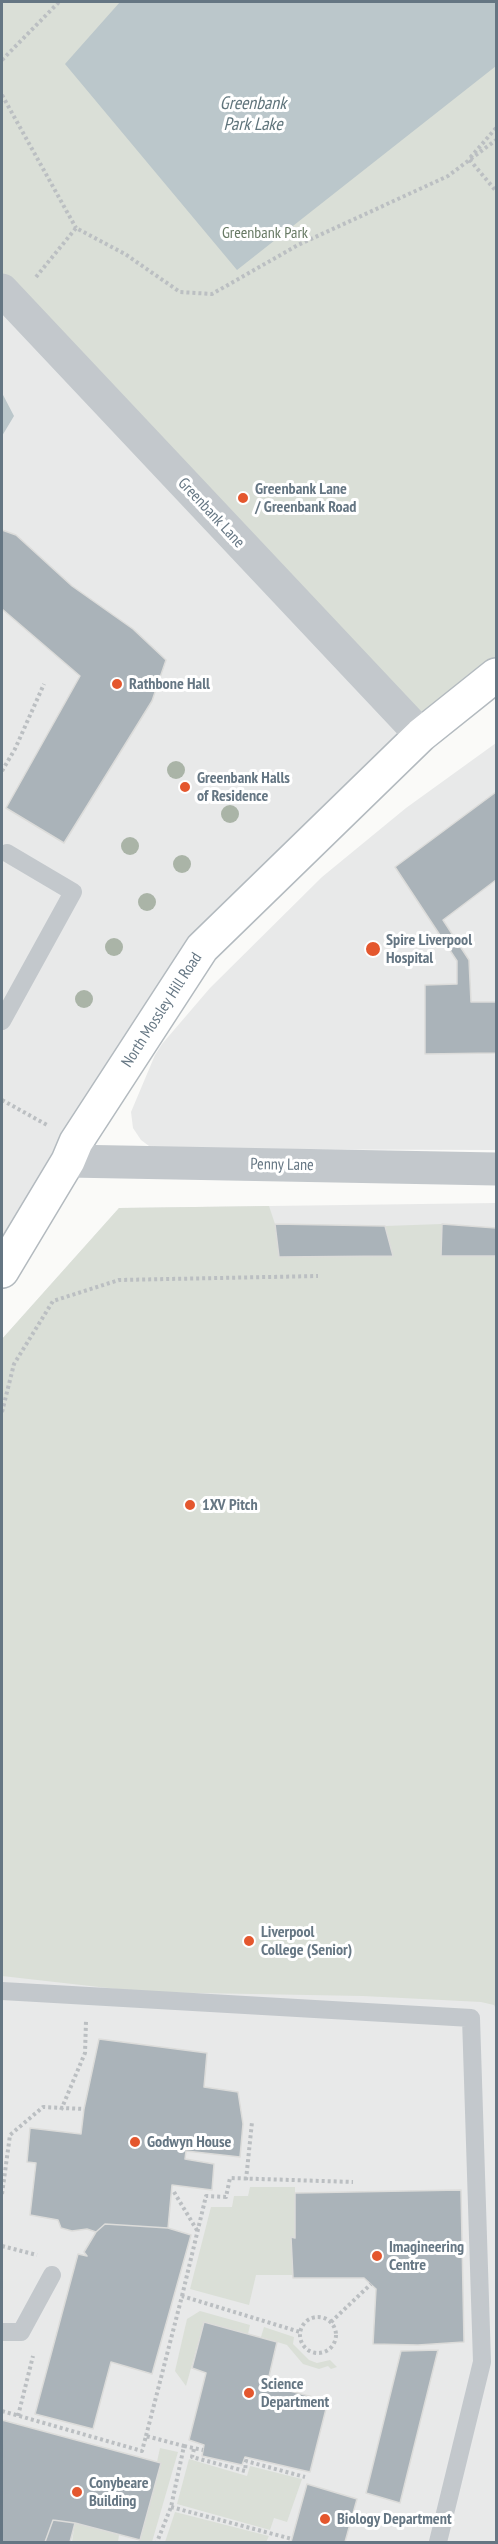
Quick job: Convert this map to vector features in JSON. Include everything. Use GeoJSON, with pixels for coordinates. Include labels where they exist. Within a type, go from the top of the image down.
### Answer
{"type":"FeatureCollection","features":[{"type":"Feature","properties":{"kind":"street","name":"Greenbank Lane"},"geometry":{"type":"LineString","coordinates":[[8,297],[421,735]]}},
{"type":"Feature","properties":{"kind":"street","name":"North Mossley Hill Road"},"geometry":{"type":"LineString","coordinates":[[2,1271],[72,1152],[202,948],[421,735],[496,675]]}},
{"type":"Feature","properties":{"kind":"street","name":"Penny Lane"},"geometry":{"type":"LineString","coordinates":[[72,1152],[496,1169]]}},
{"type":"Feature","properties":{"kind":"lane"},"geometry":{"type":"LineString","coordinates":[[2,1021],[73,892],[7,853]]}},
{"type":"Feature","properties":{"kind":"lane"},"geometry":{"type":"LineString","coordinates":[[2,1991],[471,2018],[482,2361],[438,2542]]}},
{"type":"Feature","properties":{"kind":"lane"},"geometry":{"type":"LineString","coordinates":[[2,2332],[21,2332],[52,2275]]}},
{"type":"Feature","properties":{"kind":"path"},"geometry":{"type":"LineString","coordinates":[[2,60],[59,2]]}},
{"type":"Feature","properties":{"kind":"path"},"geometry":{"type":"LineString","coordinates":[[2,95],[76,228],[125,254],[180,292],[212,294],[298,245],[448,176],[496,140]]}},
{"type":"Feature","properties":{"kind":"path"},"geometry":{"type":"LineString","coordinates":[[469,159],[496,128]]}},
{"type":"Feature","properties":{"kind":"path"},"geometry":{"type":"LineString","coordinates":[[469,159],[496,190]]}},
{"type":"Feature","properties":{"kind":"path"},"geometry":{"type":"LineString","coordinates":[[8,297],[76,228]]}},
{"type":"Feature","properties":{"kind":"path"},"geometry":{"type":"LineString","coordinates":[[2,771],[15,749],[44,684]]}},
{"type":"Feature","properties":{"kind":"path"},"geometry":{"type":"LineString","coordinates":[[2,1100],[72,1152]]}},
{"type":"Feature","properties":{"kind":"path"},"geometry":{"type":"LineString","coordinates":[[2,1412],[14,1364],[53,1301],[119,1280],[318,1276]]}},
{"type":"Feature","properties":{"kind":"path"},"geometry":{"type":"LineString","coordinates":[[61,2110],[85,2053],[87,1996]]}},
{"type":"Feature","properties":{"kind":"path"},"geometry":{"type":"LineString","coordinates":[[2,2194],[10,2135],[43,2107],[61,2110],[84,2109]]}},
{"type":"Feature","properties":{"kind":"path"},"geometry":{"type":"LineString","coordinates":[[246,2180],[252,2122]]}},
{"type":"Feature","properties":{"kind":"path"},"geometry":{"type":"LineString","coordinates":[[2,2411],[142,2451],[206,2196],[226,2197],[230,2178],[352,2182]]}},
{"type":"Feature","properties":{"kind":"path"},"geometry":{"type":"LineString","coordinates":[[174,2192],[198,2233]]}},
{"type":"Feature","properties":{"kind":"path"},"geometry":{"type":"LineString","coordinates":[[331,2322],[371,2284]]}},
{"type":"Feature","properties":{"kind":"path"},"geometry":{"type":"LineString","coordinates":[[182,2296],[300,2332]]}},
{"type":"Feature","properties":{"kind":"path"},"geometry":{"type":"LineString","coordinates":[[315,2317],[331,2322],[336,2338],[330,2349],[324,2352],[312,2352],[306,2349],[300,2339],[300,2332],[305,2322],[315,2317]]}},
{"type":"Feature","properties":{"kind":"path"},"geometry":{"type":"LineString","coordinates":[[146,2436],[203,2450]]}},
{"type":"Feature","properties":{"kind":"path"},"geometry":{"type":"LineString","coordinates":[[157,2542],[171,2507],[184,2446]]}},
{"type":"Feature","properties":{"kind":"path"},"geometry":{"type":"LineString","coordinates":[[194,2449],[192,2457],[245,2471],[246,2461],[304,2477]]}},
{"type":"Feature","properties":{"kind":"path"},"geometry":{"type":"LineString","coordinates":[[171,2507],[292,2539]]}},
{"type":"Feature","properties":{"kind":"shaded area","name":"Greenbank Halls of Residence"},"geometry":{"type":"Polygon","coordinates":[[[2,290],[421,735],[202,948],[2,1271],[2,290]]]}},
{"type":"Feature","properties":{"kind":"shaded area","name":"Spire Liverpool Hospital"},"geometry":{"type":"Polygon","coordinates":[[[496,743],[496,1150],[168,1149],[149,1146],[141,1140],[133,1128],[131,1112],[155,1055],[210,988],[322,877],[406,808],[496,743]]]}},
{"type":"Feature","properties":{"kind":"shaded area","name":"Liverpool College (Senior)"},"geometry":{"type":"Polygon","coordinates":[[[496,1203],[496,2542],[2,2542],[2,1339],[119,1208],[496,1203]]]}},
{"type":"Feature","properties":{"kind":"green space","name":"Greenbank Park"},"geometry":{"type":"Polygon","coordinates":[[[2,2],[496,2],[496,675],[421,735],[2,290],[2,2]]]}},
{"type":"Feature","properties":{"kind":"green space"},"geometry":{"type":"Polygon","coordinates":[[[269,1206],[275,1224],[280,1257],[392,1256],[385,1226],[442,1224],[441,1256],[496,1256],[496,2009],[494,2005],[481,2002],[363,1996],[143,1992],[2,1976],[2,1339],[119,1208],[269,1206]]]}},
{"type":"Feature","properties":{"kind":"green space"},"geometry":{"type":"Polygon","coordinates":[[[250,2187],[295,2187],[295,2238],[292,2238],[293,2275],[256,2275],[249,2305],[190,2289],[211,2207],[232,2207],[234,2196],[248,2196],[250,2187]]]}},
{"type":"Feature","properties":{"kind":"green space"},"geometry":{"type":"Polygon","coordinates":[[[200,2311],[250,2325],[248,2334],[204,2322],[186,2386],[175,2371],[187,2319],[200,2311]]]}},
{"type":"Feature","properties":{"kind":"green space"},"geometry":{"type":"Polygon","coordinates":[[[264,2327],[294,2337],[293,2344],[309,2360],[317,2363],[330,2360],[337,2367],[331,2369],[328,2366],[319,2369],[303,2364],[287,2345],[261,2337],[264,2327]]]}},
{"type":"Feature","properties":{"kind":"green space"},"geometry":{"type":"Polygon","coordinates":[[[160,2448],[178,2452],[152,2542],[139,2542],[161,2464],[157,2462],[160,2448]]]}},
{"type":"Feature","properties":{"kind":"green space"},"geometry":{"type":"Polygon","coordinates":[[[189,2459],[247,2476],[250,2466],[302,2479],[287,2522],[274,2518],[270,2530],[177,2504],[189,2459]]]}},
{"type":"Feature","properties":{"kind":"green space"},"geometry":{"type":"Polygon","coordinates":[[[175,2512],[269,2536],[266,2542],[165,2542],[175,2512]]]}},
{"type":"Feature","properties":{"kind":"green space"},"geometry":{"type":"Polygon","coordinates":[[[75,2523],[119,2535],[118,2542],[72,2542],[75,2523]]]}},
{"type":"Feature","properties":{"kind":"water","name":"Greenbank Park Lake"},"geometry":{"type":"Polygon","coordinates":[[[120,2],[496,2],[496,66],[237,270],[65,64],[120,2]]]}},
{"type":"Feature","properties":{"kind":"water"},"geometry":{"type":"Polygon","coordinates":[[[2,393],[14,416],[2,436],[2,393]]]}},
{"type":"Feature","properties":{"kind":"building","name":"Rathbone Hall"},"geometry":{"type":"Polygon","coordinates":[[[2,530],[16,535],[72,586],[133,629],[166,660],[152,701],[64,843],[6,808],[80,676],[2,609],[2,530]]]}},
{"type":"Feature","properties":{"kind":"building"},"geometry":{"type":"Polygon","coordinates":[[[496,792],[496,880],[443,920],[469,960],[471,1002],[496,1002],[496,1053],[425,1054],[425,985],[457,984],[457,961],[395,867],[496,792]]]}},
{"type":"Feature","properties":{"kind":"building"},"geometry":{"type":"Polygon","coordinates":[[[275,1224],[385,1226],[393,1256],[279,1257],[275,1224]]]}},
{"type":"Feature","properties":{"kind":"building"},"geometry":{"type":"Polygon","coordinates":[[[442,1224],[496,1228],[496,1256],[441,1256],[442,1224]]]}},
{"type":"Feature","properties":{"kind":"building","name":"Godwyn House"},"geometry":{"type":"Polygon","coordinates":[[[99,2039],[207,2053],[204,2087],[238,2092],[243,2124],[240,2157],[186,2151],[185,2159],[214,2164],[212,2190],[172,2185],[168,2228],[105,2224],[96,2232],[87,2229],[72,2231],[61,2228],[58,2220],[30,2215],[36,2163],[27,2162],[30,2128],[81,2134],[99,2039]]]}},
{"type":"Feature","properties":{"kind":"building","name":"Imagineering Centre"},"geometry":{"type":"Polygon","coordinates":[[[461,2190],[464,2342],[418,2345],[373,2344],[376,2289],[364,2278],[293,2278],[291,2237],[295,2238],[295,2193],[461,2190]]]}},
{"type":"Feature","properties":{"kind":"building"},"geometry":{"type":"Polygon","coordinates":[[[105,2224],[168,2228],[191,2235],[152,2374],[111,2362],[93,2429],[35,2414],[78,2254],[87,2256],[84,2252],[96,2232],[105,2224]]]}},
{"type":"Feature","properties":{"kind":"building","name":"Science Department"},"geometry":{"type":"Polygon","coordinates":[[[204,2322],[277,2342],[267,2385],[328,2401],[310,2472],[245,2457],[242,2465],[202,2456],[204,2445],[189,2440],[206,2373],[192,2368],[204,2322]]]}},
{"type":"Feature","properties":{"kind":"building"},"geometry":{"type":"Polygon","coordinates":[[[438,2350],[400,2503],[366,2493],[401,2351],[438,2350]]]}},
{"type":"Feature","properties":{"kind":"building","name":"Conybeare Building"},"geometry":{"type":"Polygon","coordinates":[[[2,2420],[161,2463],[140,2540],[75,2523],[53,2520],[45,2542],[2,2542],[2,2420]]]}},
{"type":"Feature","properties":{"kind":"building","name":"Biology Department"},"geometry":{"type":"Polygon","coordinates":[[[307,2484],[357,2499],[345,2542],[291,2542],[307,2484]]]}},
{"type":"Feature","properties":{"kind":"building"},"geometry":{"type":"Polygon","coordinates":[[[53,2520],[75,2523],[70,2542],[45,2542],[53,2520]]]}},
{"type":"Feature","properties":{"kind":"place","name":"Greenbank Lane / Greenbank Road"},"geometry":{"type":"Point","coordinates":[243,498]}},
{"type":"Feature","properties":{"kind":"place","name":"Rathbone Hall"},"geometry":{"type":"Point","coordinates":[117,684]}},
{"type":"Feature","properties":{"kind":"place","name":"Greenbank Halls of Residence"},"geometry":{"type":"Point","coordinates":[185,787]}},
{"type":"Feature","properties":{"kind":"place","name":"Spire Liverpool Hospital"},"geometry":{"type":"Point","coordinates":[373,949]}},
{"type":"Feature","properties":{"kind":"place","name":"1XV Pitch"},"geometry":{"type":"Point","coordinates":[190,1505]}},
{"type":"Feature","properties":{"kind":"place","name":"Liverpool College (Senior)"},"geometry":{"type":"Point","coordinates":[249,1941]}},
{"type":"Feature","properties":{"kind":"place","name":"Godwyn House"},"geometry":{"type":"Point","coordinates":[135,2142]}},
{"type":"Feature","properties":{"kind":"place","name":"Imagineering Centre"},"geometry":{"type":"Point","coordinates":[377,2256]}},
{"type":"Feature","properties":{"kind":"place","name":"Science Department"},"geometry":{"type":"Point","coordinates":[249,2393]}},
{"type":"Feature","properties":{"kind":"place","name":"Conybeare Building"},"geometry":{"type":"Point","coordinates":[77,2492]}},
{"type":"Feature","properties":{"kind":"place","name":"Biology Department"},"geometry":{"type":"Point","coordinates":[325,2519]}}]}
